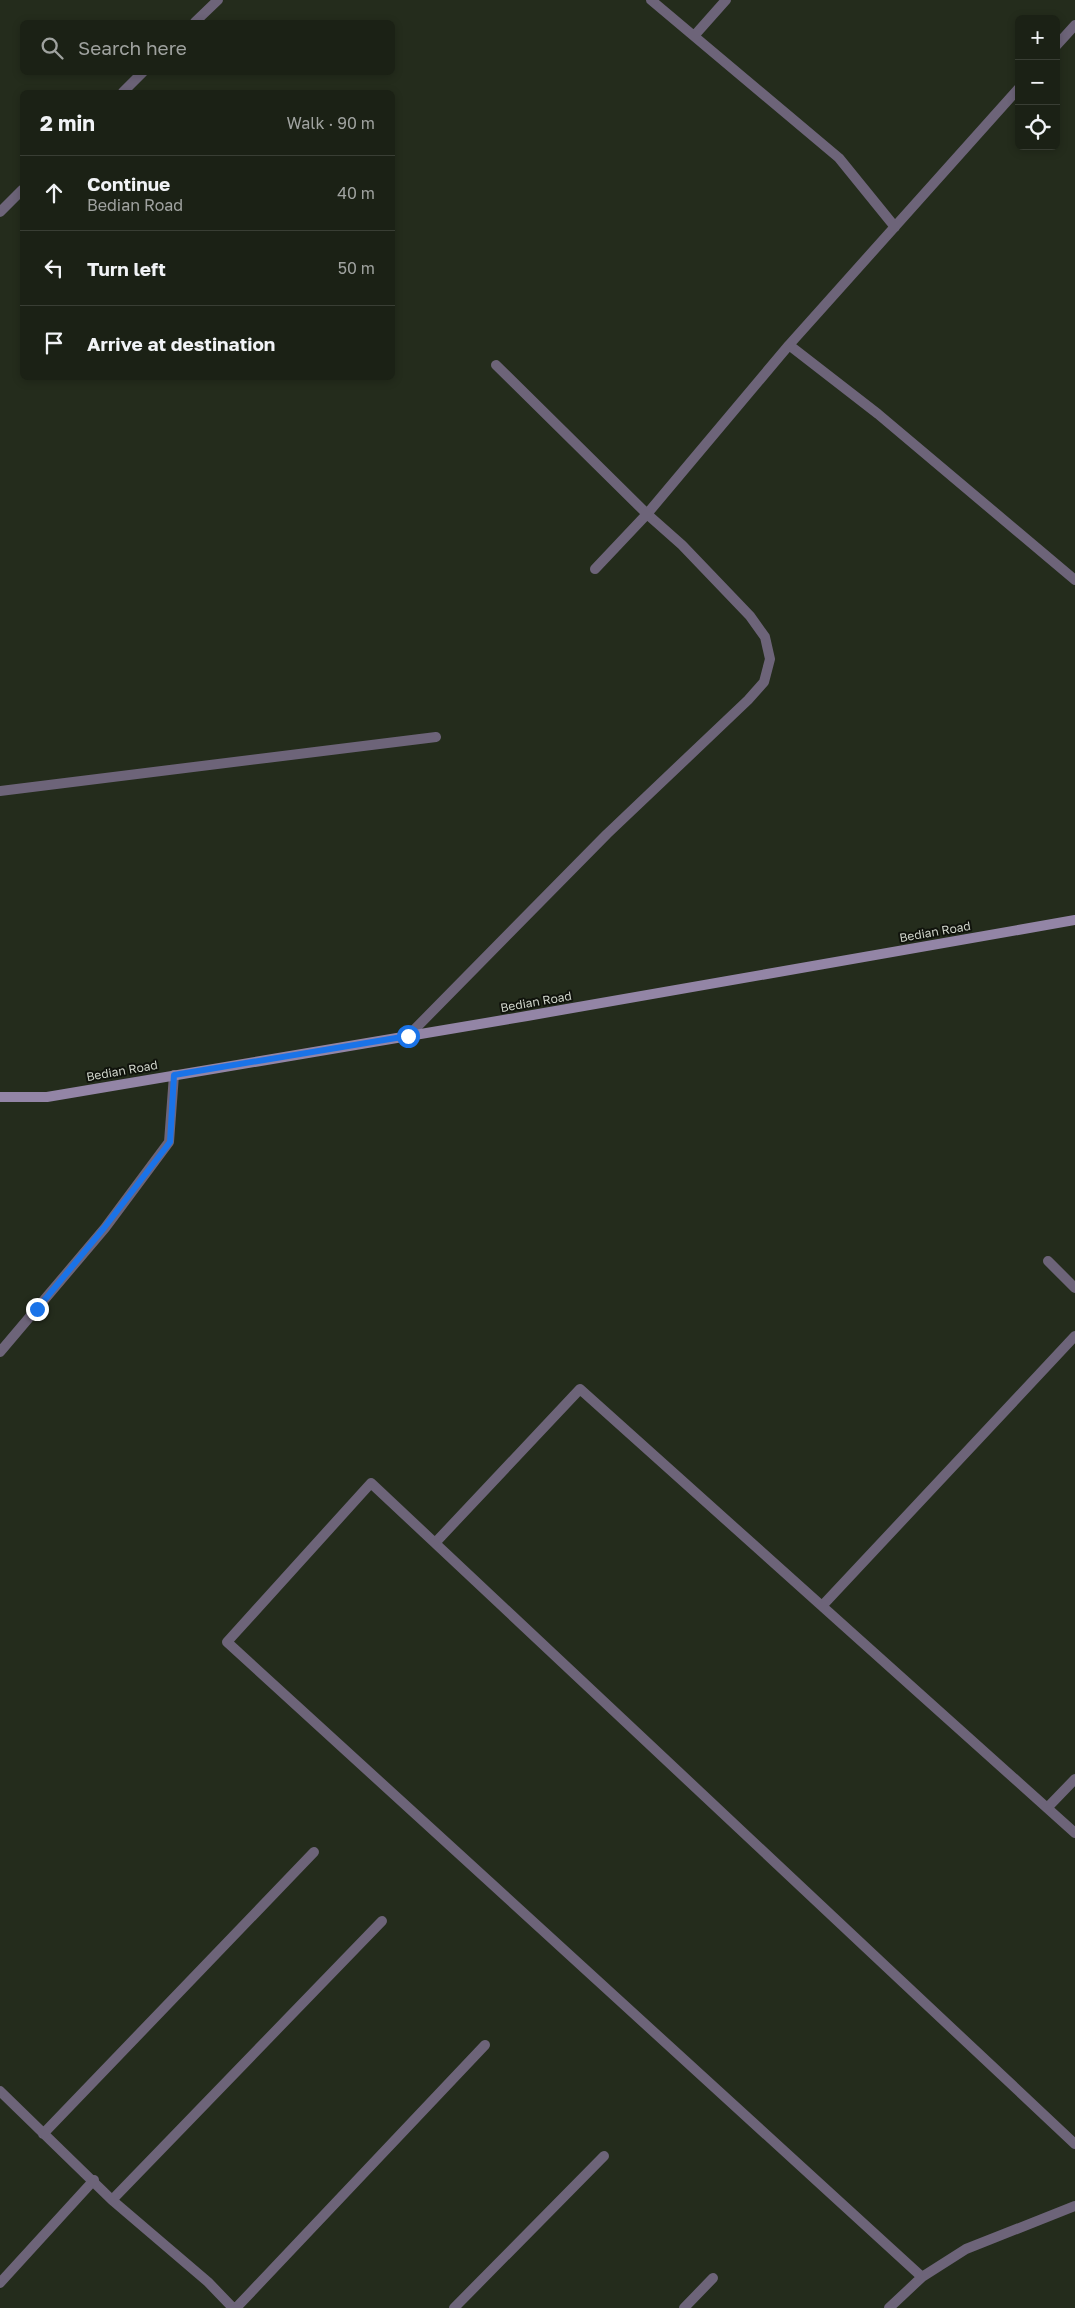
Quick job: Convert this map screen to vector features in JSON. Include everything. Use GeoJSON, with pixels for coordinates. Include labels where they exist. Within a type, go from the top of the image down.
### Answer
{"type":"FeatureCollection","features":[{"type":"Feature","properties":{"kind":"main road","name":"Bedian Road"},"geometry":{"type":"LineString","coordinates":[[0,1097],[47,1097],[1075,920]]}},
{"type":"Feature","properties":{"kind":"street"},"geometry":{"type":"LineString","coordinates":[[197,20],[218,0]]}},
{"type":"Feature","properties":{"kind":"street"},"geometry":{"type":"LineString","coordinates":[[651,0],[839,158],[895,227]]}},
{"type":"Feature","properties":{"kind":"street"},"geometry":{"type":"LineString","coordinates":[[694,36],[726,0]]}},
{"type":"Feature","properties":{"kind":"street"},"geometry":{"type":"LineString","coordinates":[[1060,42],[1075,25]]}},
{"type":"Feature","properties":{"kind":"street"},"geometry":{"type":"LineString","coordinates":[[125,90],[140,75]]}},
{"type":"Feature","properties":{"kind":"street"},"geometry":{"type":"LineString","coordinates":[[595,569],[646,514],[789,345],[1015,92]]}},
{"type":"Feature","properties":{"kind":"street"},"geometry":{"type":"LineString","coordinates":[[0,212],[20,192]]}},
{"type":"Feature","properties":{"kind":"street"},"geometry":{"type":"LineString","coordinates":[[789,345],[878,414],[1075,580]]}},
{"type":"Feature","properties":{"kind":"street"},"geometry":{"type":"LineString","coordinates":[[408,1036],[608,834],[748,700],[764,682],[770,659],[765,637],[750,616],[682,545],[646,514],[496,365]]}},
{"type":"Feature","properties":{"kind":"street"},"geometry":{"type":"LineString","coordinates":[[0,791],[436,737]]}},
{"type":"Feature","properties":{"kind":"street"},"geometry":{"type":"LineString","coordinates":[[0,1352],[104,1228],[170,1142],[174,1075]]}},
{"type":"Feature","properties":{"kind":"street"},"geometry":{"type":"LineString","coordinates":[[1048,1261],[1075,1288]]}},
{"type":"Feature","properties":{"kind":"street"},"geometry":{"type":"LineString","coordinates":[[822,1606],[1075,1336]]}},
{"type":"Feature","properties":{"kind":"street"},"geometry":{"type":"LineString","coordinates":[[435,1543],[580,1389],[1075,1833]]}},
{"type":"Feature","properties":{"kind":"street"},"geometry":{"type":"LineString","coordinates":[[922,2277],[227,1642],[370,1483],[1075,2144]]}},
{"type":"Feature","properties":{"kind":"street"},"geometry":{"type":"LineString","coordinates":[[1048,1807],[1075,1779]]}},
{"type":"Feature","properties":{"kind":"street"},"geometry":{"type":"LineString","coordinates":[[42,2134],[314,1852]]}},
{"type":"Feature","properties":{"kind":"street"},"geometry":{"type":"LineString","coordinates":[[112,2200],[382,1921]]}},
{"type":"Feature","properties":{"kind":"street"},"geometry":{"type":"LineString","coordinates":[[0,2091],[42,2134],[94,2180],[112,2200],[208,2282],[234,2308],[485,2045]]}},
{"type":"Feature","properties":{"kind":"street"},"geometry":{"type":"LineString","coordinates":[[454,2308],[604,2156]]}},
{"type":"Feature","properties":{"kind":"street"},"geometry":{"type":"LineString","coordinates":[[0,2283],[94,2180]]}},
{"type":"Feature","properties":{"kind":"street"},"geometry":{"type":"LineString","coordinates":[[889,2308],[922,2277],[966,2249],[1075,2206]]}},
{"type":"Feature","properties":{"kind":"street"},"geometry":{"type":"LineString","coordinates":[[684,2308],[714,2278]]}},
{"type":"Feature","properties":{"kind":"route"},"geometry":{"type":"LineString","coordinates":[[37,1309],[104,1228],[170,1142],[174,1075],[408,1036]]}}]}
